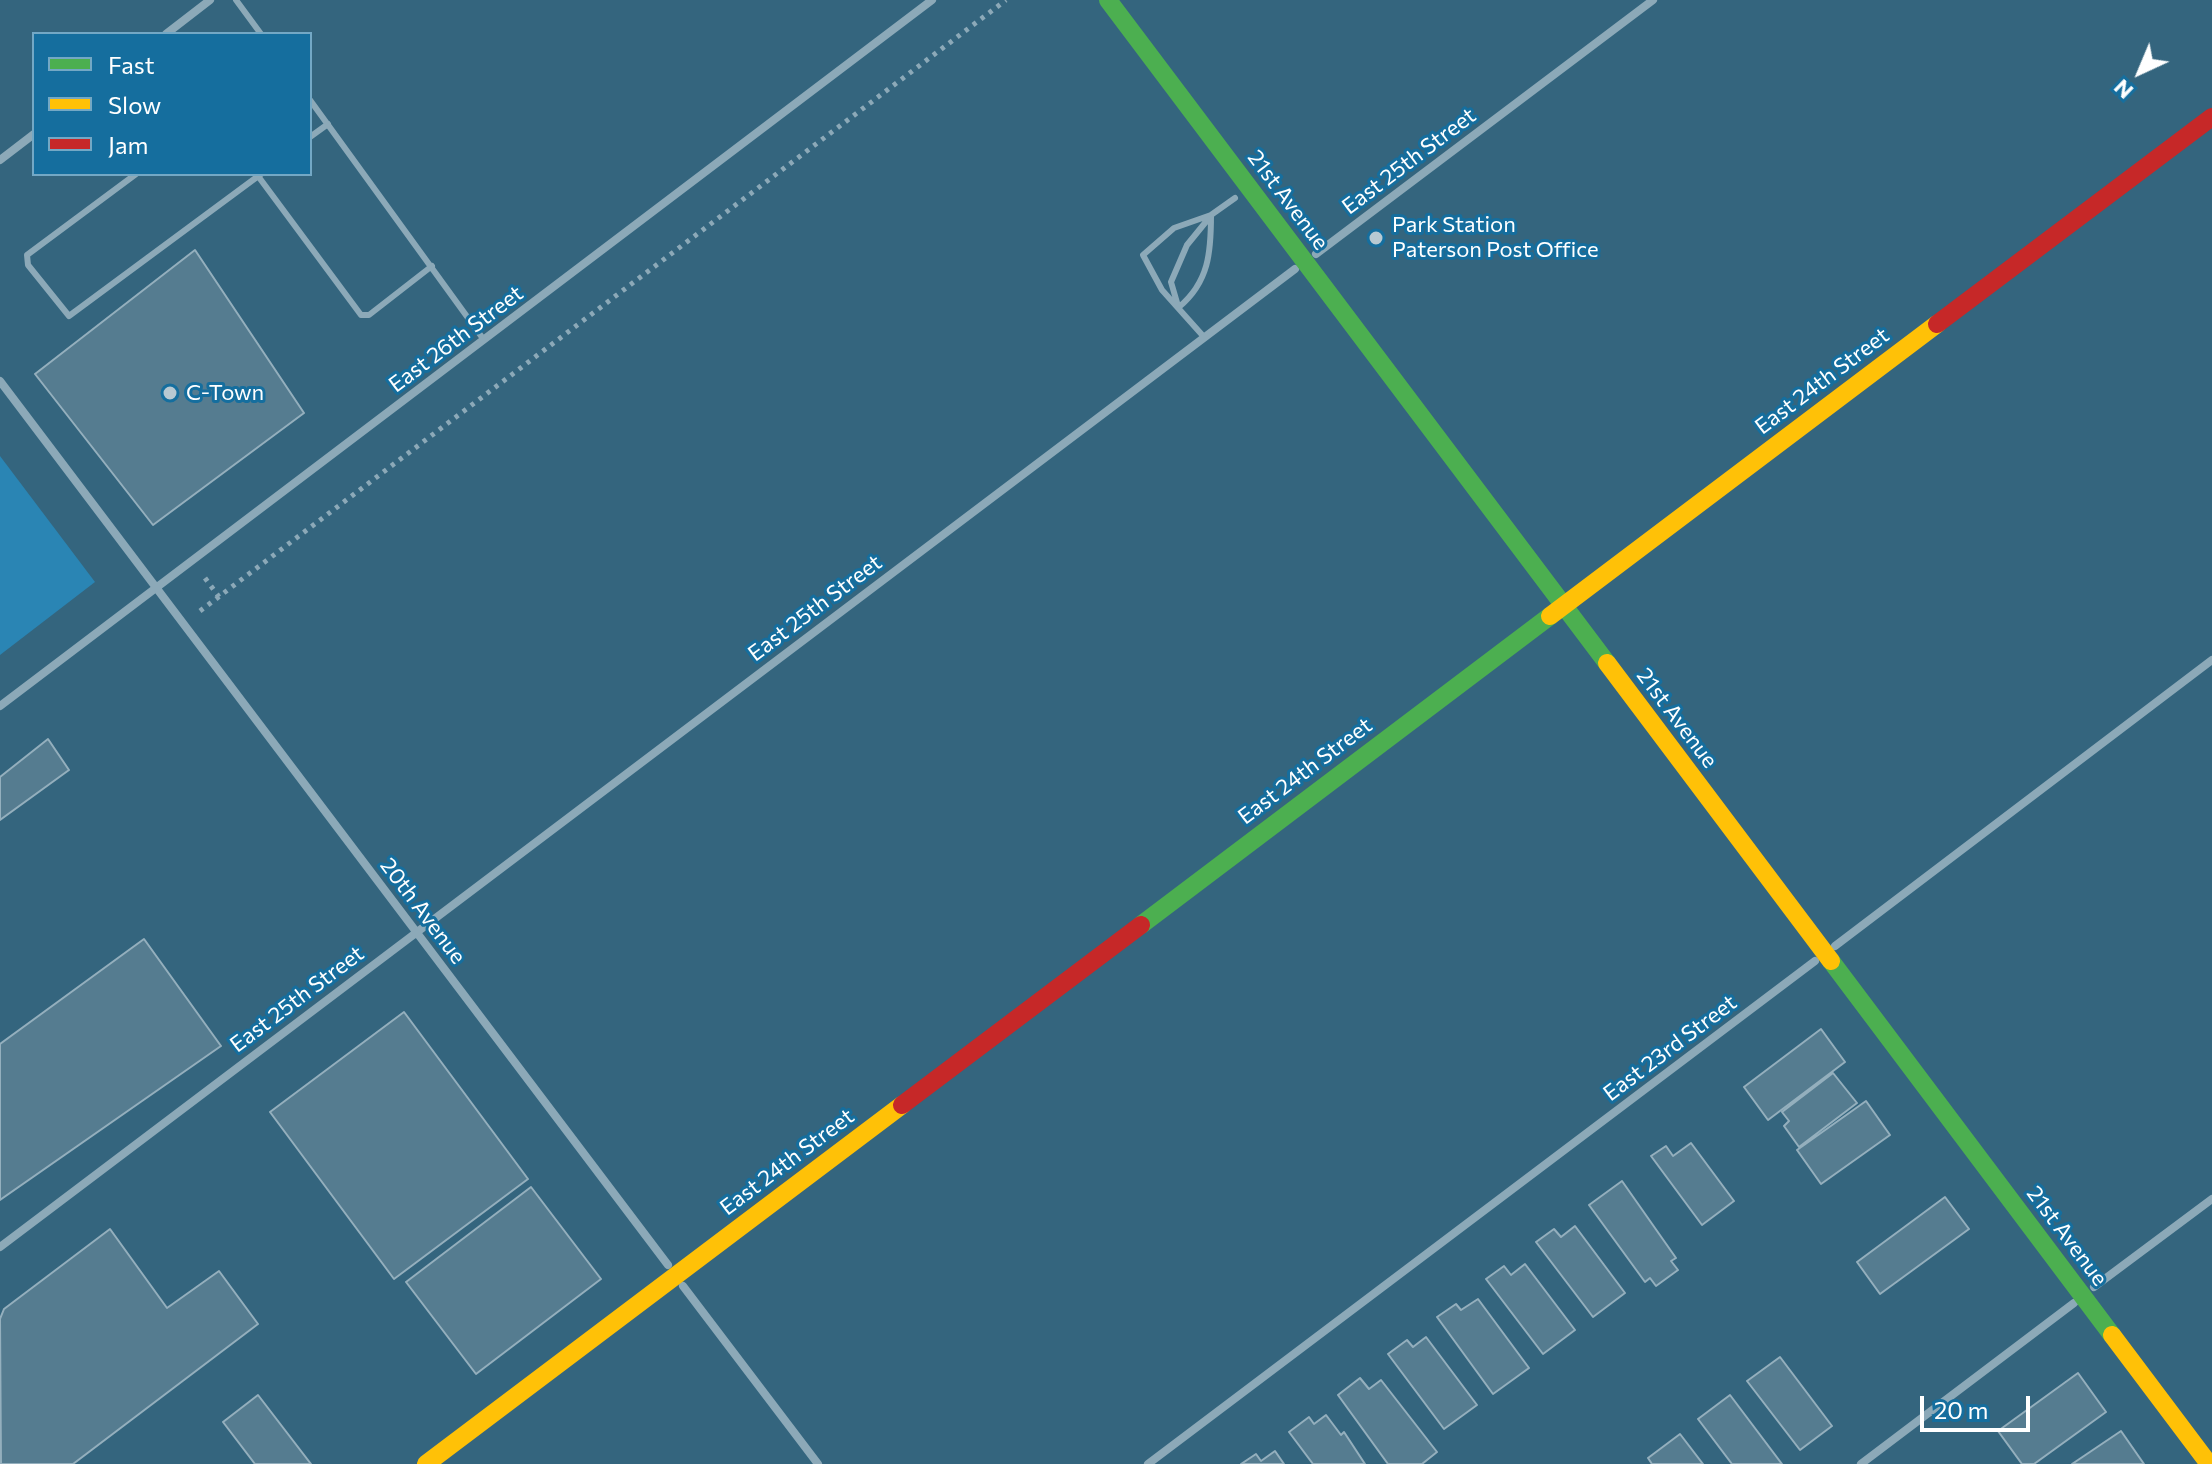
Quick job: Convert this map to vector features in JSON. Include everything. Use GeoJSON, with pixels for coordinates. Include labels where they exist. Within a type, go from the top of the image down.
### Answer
{"type":"FeatureCollection","features":[{"type":"Feature","properties":{"kind":"street"},"geometry":{"type":"LineString","coordinates":[[169,32],[210,0]]}},
{"type":"Feature","properties":{"kind":"street","name":"East 26th Street"},"geometry":{"type":"LineString","coordinates":[[0,706],[932,0]]}},
{"type":"Feature","properties":{"kind":"street","name":"21st Avenue"},"geometry":{"type":"LineString","coordinates":[[1108,0],[2209,1464]]}},
{"type":"Feature","properties":{"kind":"street","name":"East 25th Street"},"geometry":{"type":"LineString","coordinates":[[0,1247],[1653,0]]}},
{"type":"Feature","properties":{"kind":"street","name":"East 24th Street"},"geometry":{"type":"LineString","coordinates":[[426,1464],[2212,117]]}},
{"type":"Feature","properties":{"kind":"street"},"geometry":{"type":"LineString","coordinates":[[0,160],[32,136]]}},
{"type":"Feature","properties":{"kind":"street","name":"20th Avenue"},"geometry":{"type":"LineString","coordinates":[[0,381],[818,1464]]}},
{"type":"Feature","properties":{"kind":"street","name":"East 23rd Street"},"geometry":{"type":"LineString","coordinates":[[1148,1464],[2212,660]]}},
{"type":"Feature","properties":{"kind":"street"},"geometry":{"type":"LineString","coordinates":[[1861,1464],[2212,1199]]}},
{"type":"Feature","properties":{"kind":"lane"},"geometry":{"type":"LineString","coordinates":[[236,0],[260,32]]}},
{"type":"Feature","properties":{"kind":"lane"},"geometry":{"type":"LineString","coordinates":[[312,103],[484,340]]}},
{"type":"Feature","properties":{"kind":"lane"},"geometry":{"type":"LineString","coordinates":[[312,136],[328,124]]}},
{"type":"Feature","properties":{"kind":"lane"},"geometry":{"type":"LineString","coordinates":[[133,176],[27,255],[28,265],[69,316],[258,176]]}},
{"type":"Feature","properties":{"kind":"lane"},"geometry":{"type":"LineString","coordinates":[[260,176],[361,315],[369,315],[432,266]]}},
{"type":"Feature","properties":{"kind":"lane"},"geometry":{"type":"LineString","coordinates":[[1179,307],[1171,282],[1187,245],[1211,215],[1249,188]]}},
{"type":"Feature","properties":{"kind":"lane"},"geometry":{"type":"LineString","coordinates":[[1179,307],[1196,293],[1211,256],[1211,215]]}},
{"type":"Feature","properties":{"kind":"lane"},"geometry":{"type":"LineString","coordinates":[[1204,337],[1162,290],[1143,255],[1174,228],[1211,215]]}},
{"type":"Feature","properties":{"kind":"path"},"geometry":{"type":"LineString","coordinates":[[183,624],[1006,0]]}},
{"type":"Feature","properties":{"kind":"shaded area"},"geometry":{"type":"Polygon","coordinates":[[[0,456],[95,582],[0,655],[0,456]]]}},
{"type":"Feature","properties":{"kind":"building","name":"C-Town"},"geometry":{"type":"Polygon","coordinates":[[[195,250],[304,413],[153,525],[35,374],[195,250]]]}},
{"type":"Feature","properties":{"kind":"building"},"geometry":{"type":"Polygon","coordinates":[[[48,739],[69,770],[0,820],[0,777],[48,739]]]}},
{"type":"Feature","properties":{"kind":"building"},"geometry":{"type":"Polygon","coordinates":[[[144,939],[221,1046],[0,1200],[0,1044],[144,939]]]}},
{"type":"Feature","properties":{"kind":"building"},"geometry":{"type":"Polygon","coordinates":[[[404,1012],[528,1179],[394,1279],[270,1112],[404,1012]]]}},
{"type":"Feature","properties":{"kind":"building"},"geometry":{"type":"Polygon","coordinates":[[[1821,1029],[1845,1062],[1768,1120],[1744,1087],[1821,1029]]]}},
{"type":"Feature","properties":{"kind":"building"},"geometry":{"type":"Polygon","coordinates":[[[1833,1073],[1857,1103],[1799,1147],[1784,1126],[1789,1121],[1782,1112],[1833,1073]]]}},
{"type":"Feature","properties":{"kind":"building"},"geometry":{"type":"Polygon","coordinates":[[[1866,1101],[1890,1135],[1821,1184],[1797,1150],[1866,1101]]]}},
{"type":"Feature","properties":{"kind":"building"},"geometry":{"type":"Polygon","coordinates":[[[1691,1143],[1734,1201],[1702,1225],[1651,1156],[1666,1146],[1673,1156],[1691,1143]]]}},
{"type":"Feature","properties":{"kind":"building"},"geometry":{"type":"Polygon","coordinates":[[[1622,1181],[1676,1258],[1671,1261],[1678,1270],[1656,1286],[1650,1278],[1645,1282],[1589,1205],[1622,1181]]]}},
{"type":"Feature","properties":{"kind":"building"},"geometry":{"type":"Polygon","coordinates":[[[531,1187],[601,1279],[476,1374],[406,1282],[531,1187]]]}},
{"type":"Feature","properties":{"kind":"building"},"geometry":{"type":"Polygon","coordinates":[[[1945,1197],[1969,1229],[1880,1294],[1857,1262],[1945,1197]]]}},
{"type":"Feature","properties":{"kind":"building"},"geometry":{"type":"Polygon","coordinates":[[[1575,1226],[1625,1293],[1593,1317],[1536,1242],[1554,1229],[1561,1237],[1575,1226]]]}},
{"type":"Feature","properties":{"kind":"building"},"geometry":{"type":"Polygon","coordinates":[[[110,1229],[167,1308],[219,1271],[258,1324],[73,1464],[1,1464],[0,1319],[4,1309],[110,1229]]]}},
{"type":"Feature","properties":{"kind":"building"},"geometry":{"type":"Polygon","coordinates":[[[1525,1264],[1575,1330],[1543,1354],[1486,1279],[1504,1266],[1511,1275],[1525,1264]]]}},
{"type":"Feature","properties":{"kind":"building"},"geometry":{"type":"Polygon","coordinates":[[[1478,1299],[1529,1368],[1493,1394],[1437,1317],[1456,1304],[1461,1310],[1478,1299]]]}},
{"type":"Feature","properties":{"kind":"building"},"geometry":{"type":"Polygon","coordinates":[[[1426,1337],[1477,1405],[1444,1429],[1388,1354],[1407,1340],[1413,1347],[1426,1337]]]}},
{"type":"Feature","properties":{"kind":"building"},"geometry":{"type":"Polygon","coordinates":[[[1780,1357],[1832,1426],[1800,1450],[1747,1381],[1780,1357]]]}},
{"type":"Feature","properties":{"kind":"building"},"geometry":{"type":"Polygon","coordinates":[[[2078,1373],[2106,1412],[2034,1464],[2022,1464],[1998,1431],[2078,1373]]]}},
{"type":"Feature","properties":{"kind":"building"},"geometry":{"type":"Polygon","coordinates":[[[1360,1378],[1369,1389],[1381,1380],[1437,1452],[1422,1464],[1388,1464],[1338,1395],[1360,1378]]]}},
{"type":"Feature","properties":{"kind":"building"},"geometry":{"type":"Polygon","coordinates":[[[258,1395],[311,1464],[255,1464],[223,1422],[258,1395]]]}},
{"type":"Feature","properties":{"kind":"building"},"geometry":{"type":"Polygon","coordinates":[[[1730,1395],[1782,1464],[1732,1464],[1698,1419],[1730,1395]]]}},
{"type":"Feature","properties":{"kind":"building"},"geometry":{"type":"Polygon","coordinates":[[[1326,1415],[1341,1435],[1344,1432],[1365,1464],[1313,1464],[1289,1432],[1309,1417],[1314,1424],[1326,1415]]]}},
{"type":"Feature","properties":{"kind":"building"},"geometry":{"type":"Polygon","coordinates":[[[2121,1431],[2144,1464],[2072,1464],[2121,1431]]]}},
{"type":"Feature","properties":{"kind":"building"},"geometry":{"type":"Polygon","coordinates":[[[1680,1434],[1703,1464],[1652,1464],[1648,1458],[1680,1434]]]}},
{"type":"Feature","properties":{"kind":"building"},"geometry":{"type":"Polygon","coordinates":[[[1275,1451],[1284,1464],[1241,1464],[1256,1454],[1261,1461],[1275,1451]]]}},
{"type":"Feature","properties":{"kind":"traffic: fast"},"geometry":{"type":"LineString","coordinates":[[1108,0],[1607,663]]}},
{"type":"Feature","properties":{"kind":"traffic: fast"},"geometry":{"type":"LineString","coordinates":[[1141,925],[1550,616]]}},
{"type":"Feature","properties":{"kind":"traffic: fast"},"geometry":{"type":"LineString","coordinates":[[1831,961],[2112,1335]]}},
{"type":"Feature","properties":{"kind":"traffic: slow"},"geometry":{"type":"LineString","coordinates":[[1550,616],[1937,324]]}},
{"type":"Feature","properties":{"kind":"traffic: slow"},"geometry":{"type":"LineString","coordinates":[[1607,663],[1831,961]]}},
{"type":"Feature","properties":{"kind":"traffic: slow"},"geometry":{"type":"LineString","coordinates":[[426,1464],[902,1105]]}},
{"type":"Feature","properties":{"kind":"traffic: slow"},"geometry":{"type":"LineString","coordinates":[[2112,1335],[2209,1464]]}},
{"type":"Feature","properties":{"kind":"traffic: jam"},"geometry":{"type":"LineString","coordinates":[[1937,324],[2212,117]]}},
{"type":"Feature","properties":{"kind":"traffic: jam"},"geometry":{"type":"LineString","coordinates":[[902,1105],[1141,925]]}},
{"type":"Feature","properties":{"kind":"place","name":"Park Station Paterson Post Office"},"geometry":{"type":"Point","coordinates":[1376,238]}},
{"type":"Feature","properties":{"kind":"place","name":"C-Town"},"geometry":{"type":"Point","coordinates":[170,393]}}]}
